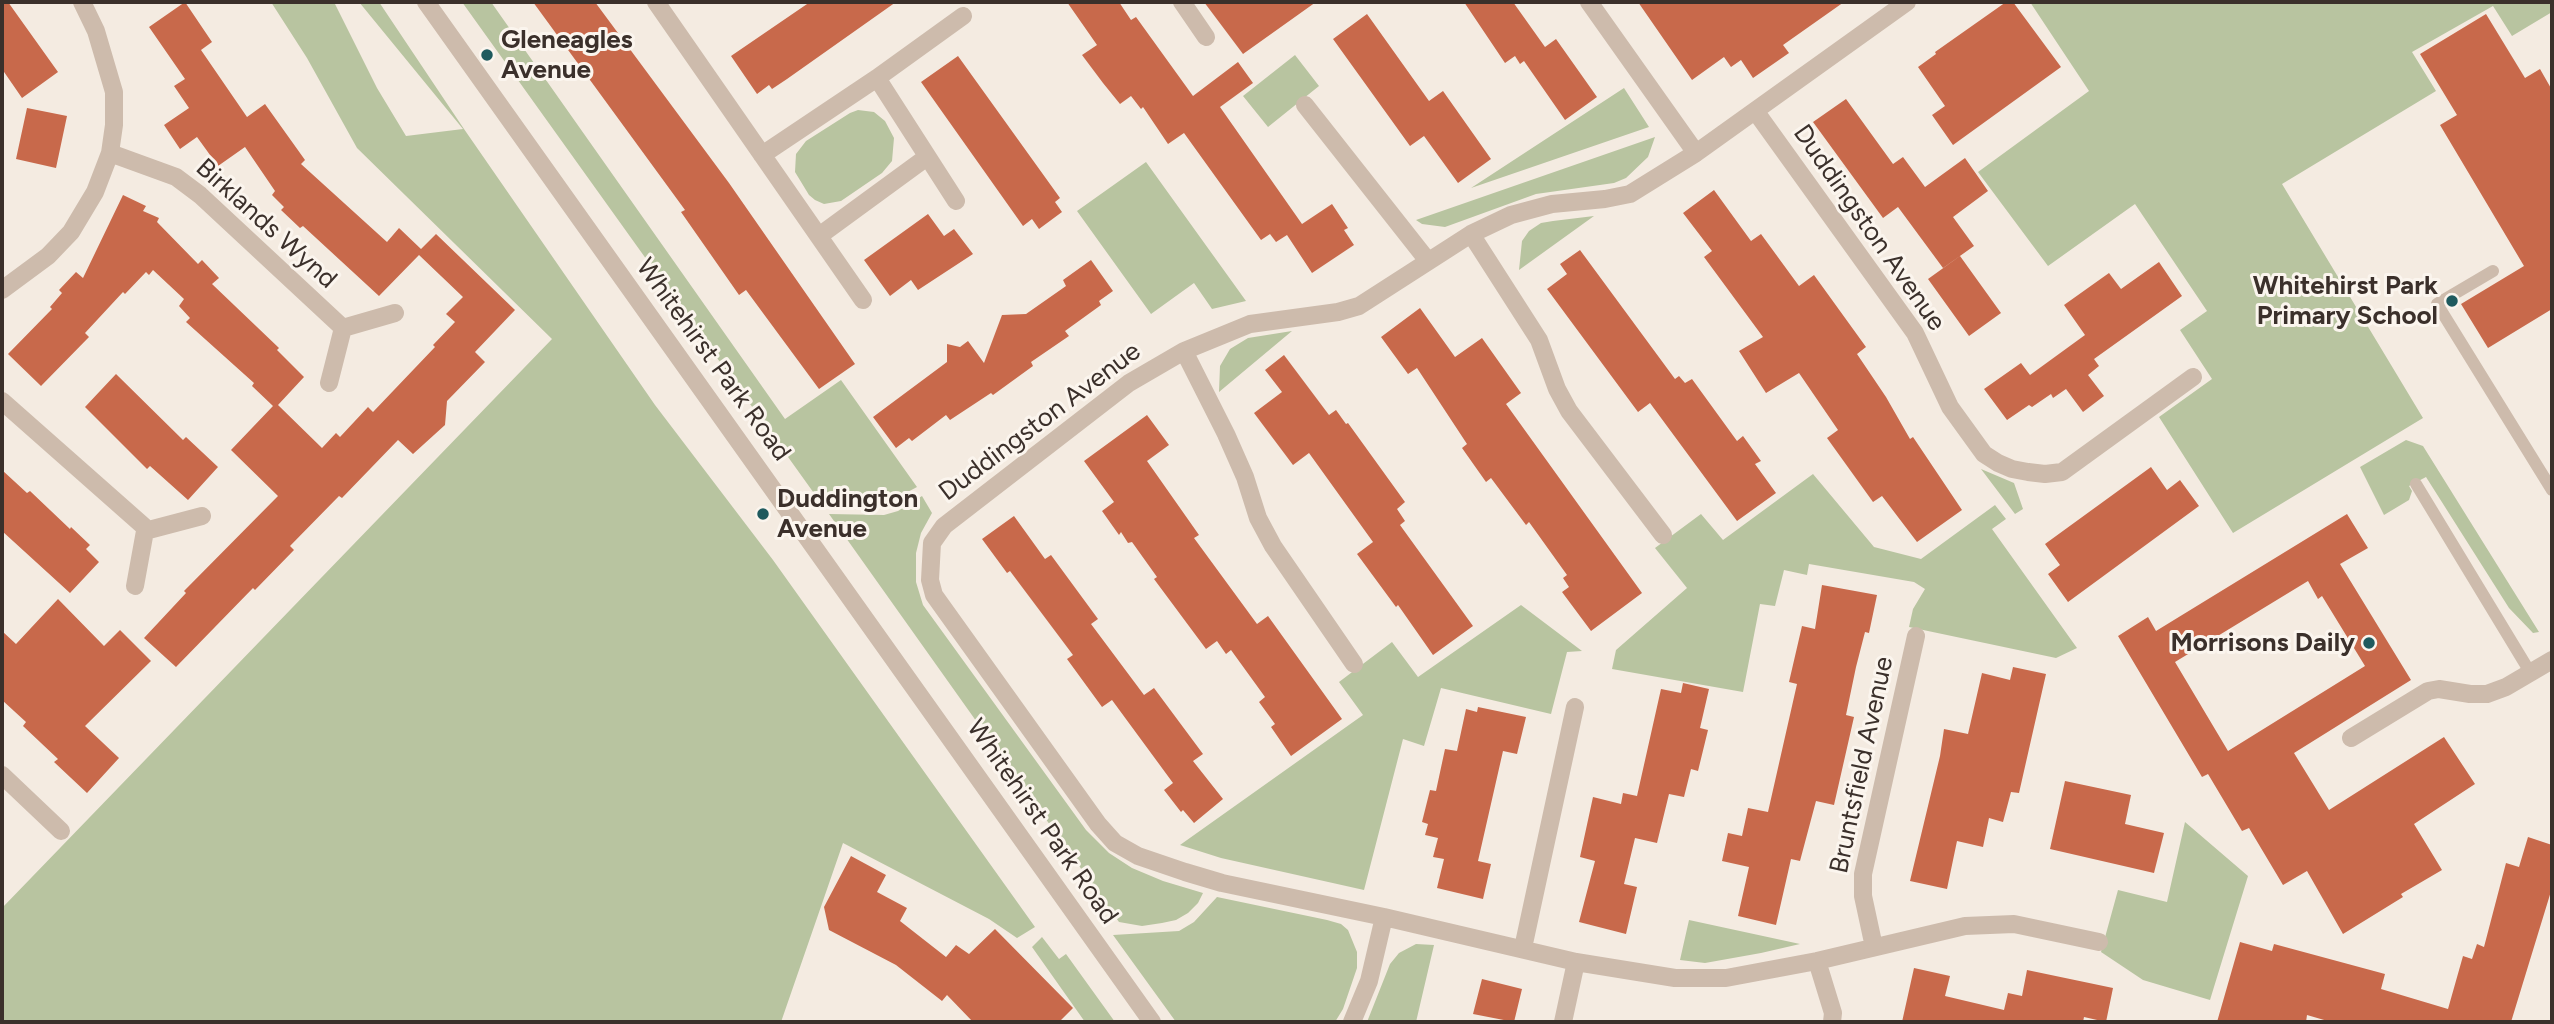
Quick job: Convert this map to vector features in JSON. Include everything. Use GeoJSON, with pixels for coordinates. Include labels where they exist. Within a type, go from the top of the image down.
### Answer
{"type":"FeatureCollection","features":[{"type":"Feature","properties":{"kind":"street"},"geometry":{"type":"LineString","coordinates":[[2,290],[48,256],[71,232],[95,192],[110,153],[114,125],[114,92],[96,31],[82,2]]}},
{"type":"Feature","properties":{"kind":"street","name":"Whitehirst Park Road"},"geometry":{"type":"LineString","coordinates":[[426,2],[1152,1022]]}},
{"type":"Feature","properties":{"kind":"street"},"geometry":{"type":"LineString","coordinates":[[656,2],[863,300]]}},
{"type":"Feature","properties":{"kind":"street"},"geometry":{"type":"LineString","coordinates":[[1182,2],[1206,37]]}},
{"type":"Feature","properties":{"kind":"street"},"geometry":{"type":"LineString","coordinates":[[1590,2],[1696,153]]}},
{"type":"Feature","properties":{"kind":"street","name":"Duddingston Avenue"},"geometry":{"type":"LineString","coordinates":[[1384,917],[1222,883],[1138,856],[1115,843],[1098,824],[934,594],[930,566],[932,543],[944,526],[1129,383],[1184,351],[1250,324],[1338,312],[1359,306],[1471,234],[1511,215],[1552,204],[1630,194],[1659,178],[1756,112],[1908,2]]}},
{"type":"Feature","properties":{"kind":"street"},"geometry":{"type":"LineString","coordinates":[[762,155],[963,16]]}},
{"type":"Feature","properties":{"kind":"street"},"geometry":{"type":"LineString","coordinates":[[877,78],[956,201]]}},
{"type":"Feature","properties":{"kind":"street"},"geometry":{"type":"LineString","coordinates":[[1305,105],[1428,261]]}},
{"type":"Feature","properties":{"kind":"street","name":"Duddingston Avenue"},"geometry":{"type":"LineString","coordinates":[[1756,112],[1915,333],[1950,407],[1984,454],[1998,463],[2012,469],[2037,473],[2062,472],[2193,377]]}},
{"type":"Feature","properties":{"kind":"street","name":"Birklands Wynd"},"geometry":{"type":"LineString","coordinates":[[110,153],[176,177],[200,195],[343,328]]}},
{"type":"Feature","properties":{"kind":"street"},"geometry":{"type":"LineString","coordinates":[[819,236],[927,157]]}},
{"type":"Feature","properties":{"kind":"street"},"geometry":{"type":"LineString","coordinates":[[1471,234],[1539,340],[1557,389],[1569,411],[1663,535]]}},
{"type":"Feature","properties":{"kind":"street","name":"Birklands Wynd"},"geometry":{"type":"LineString","coordinates":[[343,328],[395,313]]}},
{"type":"Feature","properties":{"kind":"street","name":"Birklands Wynd"},"geometry":{"type":"LineString","coordinates":[[329,383],[343,328]]}},
{"type":"Feature","properties":{"kind":"street","name":"Duddingston Avenue"},"geometry":{"type":"LineString","coordinates":[[1184,351],[1245,477],[1258,518],[1268,537],[1354,664]]}},
{"type":"Feature","properties":{"kind":"street"},"geometry":{"type":"LineString","coordinates":[[2,401],[148,530]]}},
{"type":"Feature","properties":{"kind":"street"},"geometry":{"type":"LineString","coordinates":[[135,586],[145,531],[202,516]]}},
{"type":"Feature","properties":{"kind":"street","name":"Bruntsfield Avenue"},"geometry":{"type":"LineString","coordinates":[[1874,947],[1863,896],[1863,874],[1916,636]]}},
{"type":"Feature","properties":{"kind":"street"},"geometry":{"type":"LineString","coordinates":[[2351,738],[2428,691],[2439,689],[2487,694],[2506,687],[2552,660]]}},
{"type":"Feature","properties":{"kind":"street"},"geometry":{"type":"LineString","coordinates":[[1523,948],[1575,707]]}},
{"type":"Feature","properties":{"kind":"street"},"geometry":{"type":"LineString","coordinates":[[2,775],[61,831]]}},
{"type":"Feature","properties":{"kind":"street"},"geometry":{"type":"LineString","coordinates":[[1352,1022],[1369,981],[1384,917],[1576,962],[1675,978],[1726,978],[1817,961],[1965,926],[2014,924],[2099,942]]}},
{"type":"Feature","properties":{"kind":"street"},"geometry":{"type":"LineString","coordinates":[[1817,961],[1833,1013],[1832,1022]]}},
{"type":"Feature","properties":{"kind":"street"},"geometry":{"type":"LineString","coordinates":[[1563,1022],[1576,962]]}},
{"type":"Feature","properties":{"kind":"lane"},"geometry":{"type":"LineString","coordinates":[[2493,271],[2437,304],[2552,490]]}},
{"type":"Feature","properties":{"kind":"lane"},"geometry":{"type":"LineString","coordinates":[[2416,484],[2530,672]]}},
{"type":"Feature","properties":{"kind":"green space"},"geometry":{"type":"Polygon","coordinates":[[[271,2],[334,2],[377,88],[406,136],[463,129],[359,2],[379,2],[655,405],[773,560],[1035,927],[1017,938],[989,919],[843,843],[781,1022],[2,1022],[2,908],[552,339],[357,148],[307,58],[271,2]]]}},
{"type":"Feature","properties":{"kind":"green space"},"geometry":{"type":"Polygon","coordinates":[[[462,2],[491,2],[785,419],[841,380],[917,487],[887,503],[821,503],[462,2]]]}},
{"type":"Feature","properties":{"kind":"green space"},"geometry":{"type":"Polygon","coordinates":[[[2030,2],[2552,2],[2552,12],[2512,36],[2493,6],[2412,52],[2436,91],[2282,184],[2423,418],[2233,533],[2159,417],[2212,379],[2180,330],[2207,311],[2135,204],[2048,266],[1978,172],[2089,91],[2030,2]]]}},
{"type":"Feature","properties":{"kind":"green space"},"geometry":{"type":"Polygon","coordinates":[[[1295,55],[1319,86],[1268,127],[1243,96],[1295,55]]]}},
{"type":"Feature","properties":{"kind":"green space"},"geometry":{"type":"Polygon","coordinates":[[[1624,88],[1649,127],[1471,188],[1624,88]]]}},
{"type":"Feature","properties":{"kind":"green space"},"geometry":{"type":"Polygon","coordinates":[[[858,110],[874,112],[885,121],[894,138],[892,161],[882,173],[841,201],[824,204],[809,195],[795,172],[796,154],[806,141],[858,110]]]}},
{"type":"Feature","properties":{"kind":"green space"},"geometry":{"type":"Polygon","coordinates":[[[1655,137],[1648,157],[1626,178],[1614,183],[1536,194],[1445,227],[1422,224],[1416,220],[1655,137]]]}},
{"type":"Feature","properties":{"kind":"green space"},"geometry":{"type":"Polygon","coordinates":[[[1146,162],[1246,301],[1212,309],[1194,283],[1151,314],[1077,211],[1146,162]]]}},
{"type":"Feature","properties":{"kind":"green space"},"geometry":{"type":"Polygon","coordinates":[[[1594,216],[1519,270],[1522,241],[1529,231],[1541,223],[1594,216]]]}},
{"type":"Feature","properties":{"kind":"green space"},"geometry":{"type":"Polygon","coordinates":[[[1292,331],[1219,392],[1220,366],[1230,349],[1248,338],[1292,331]]]}},
{"type":"Feature","properties":{"kind":"green space"},"geometry":{"type":"Polygon","coordinates":[[[2406,440],[2423,446],[2539,632],[2533,633],[2509,608],[2426,477],[2409,486],[2412,491],[2409,500],[2384,515],[2360,467],[2406,440]]]}},
{"type":"Feature","properties":{"kind":"green space"},"geometry":{"type":"Polygon","coordinates":[[[1981,469],[2014,483],[2023,509],[2015,514],[1981,469]]]}},
{"type":"Feature","properties":{"kind":"green space"},"geometry":{"type":"Polygon","coordinates":[[[1813,474],[1874,547],[1921,559],[1995,505],[2006,519],[1992,529],[2077,648],[2056,658],[1909,627],[1913,609],[1925,589],[1914,582],[1809,564],[1807,575],[1784,570],[1775,606],[1760,604],[1743,692],[1612,669],[1616,650],[1687,588],[1655,548],[1701,514],[1723,540],[1813,474]]]}},
{"type":"Feature","properties":{"kind":"green space"},"geometry":{"type":"Polygon","coordinates":[[[922,496],[932,513],[921,533],[916,553],[916,582],[923,605],[1086,830],[1109,853],[1132,868],[1203,893],[1188,913],[1176,920],[1142,926],[1119,922],[829,514],[884,515],[898,511],[922,496]]]}},
{"type":"Feature","properties":{"kind":"green space"},"geometry":{"type":"Polygon","coordinates":[[[1521,605],[1582,651],[1567,652],[1551,714],[1441,688],[1424,746],[1403,739],[1364,890],[1221,858],[1180,845],[1363,715],[1339,682],[1392,642],[1418,677],[1521,605]]]}},
{"type":"Feature","properties":{"kind":"green space"},"geometry":{"type":"Polygon","coordinates":[[[2185,822],[2248,876],[2210,1000],[2143,980],[2101,952],[2118,890],[2167,902],[2185,822]]]}},
{"type":"Feature","properties":{"kind":"green space"},"geometry":{"type":"Polygon","coordinates":[[[1217,897],[1327,920],[1341,924],[1348,930],[1357,952],[1357,968],[1343,1009],[1335,1022],[1176,1022],[1113,935],[1179,931],[1194,922],[1217,897]]]}},
{"type":"Feature","properties":{"kind":"green space"},"geometry":{"type":"Polygon","coordinates":[[[1689,920],[1800,944],[1705,963],[1680,960],[1689,920]]]}},
{"type":"Feature","properties":{"kind":"green space"},"geometry":{"type":"Polygon","coordinates":[[[1042,937],[1059,959],[1066,954],[1115,1022],[1085,1022],[1032,947],[1042,937]]]}},
{"type":"Feature","properties":{"kind":"green space"},"geometry":{"type":"Polygon","coordinates":[[[1416,944],[1434,945],[1416,1022],[1367,1022],[1390,964],[1399,953],[1416,944]]]}},
{"type":"Feature","properties":{"kind":"building"},"geometry":{"type":"Polygon","coordinates":[[[2,2],[8,2],[58,72],[22,98],[2,69],[2,2]]]}},
{"type":"Feature","properties":{"kind":"building"},"geometry":{"type":"Polygon","coordinates":[[[185,2],[212,42],[201,50],[247,117],[265,104],[305,160],[301,164],[387,242],[399,228],[421,249],[436,234],[515,310],[475,352],[485,362],[447,401],[445,425],[413,454],[398,440],[342,498],[339,496],[290,546],[294,550],[176,667],[144,638],[186,593],[184,591],[278,496],[231,450],[273,406],[252,386],[254,383],[186,322],[190,318],[179,306],[184,299],[153,270],[149,275],[146,272],[125,294],[123,292],[85,333],[89,337],[41,386],[8,354],[52,309],[50,307],[62,293],[59,290],[76,272],[83,278],[123,195],[146,206],[143,211],[159,218],[157,222],[198,264],[202,260],[219,278],[212,284],[279,348],[277,350],[304,377],[278,405],[322,448],[336,433],[340,437],[368,407],[373,412],[435,347],[433,345],[455,322],[446,314],[463,297],[419,255],[379,296],[303,226],[300,228],[281,210],[284,207],[272,195],[275,191],[245,147],[218,166],[197,137],[180,149],[164,125],[189,108],[174,86],[185,79],[149,27],[185,2]]]}},
{"type":"Feature","properties":{"kind":"building"},"geometry":{"type":"Polygon","coordinates":[[[533,2],[595,2],[729,183],[855,364],[819,389],[746,290],[739,295],[681,212],[685,210],[533,2]]]}},
{"type":"Feature","properties":{"kind":"building"},"geometry":{"type":"Polygon","coordinates":[[[810,2],[896,2],[772,89],[769,85],[757,94],[731,56],[810,2]]]}},
{"type":"Feature","properties":{"kind":"building"},"geometry":{"type":"Polygon","coordinates":[[[1067,2],[1119,2],[1131,20],[1136,17],[1193,96],[1238,62],[1253,83],[1220,107],[1302,224],[1332,204],[1348,228],[1344,230],[1354,245],[1312,273],[1287,235],[1276,242],[1270,234],[1261,240],[1184,133],[1168,144],[1143,107],[1141,109],[1131,96],[1120,104],[1082,55],[1097,45],[1067,2]]]}},
{"type":"Feature","properties":{"kind":"building"},"geometry":{"type":"Polygon","coordinates":[[[1204,2],[1316,2],[1243,54],[1204,2]]]}},
{"type":"Feature","properties":{"kind":"building"},"geometry":{"type":"Polygon","coordinates":[[[1464,2],[1513,2],[1545,47],[1556,39],[1597,97],[1565,120],[1524,61],[1520,64],[1515,56],[1505,63],[1464,2]]]}},
{"type":"Feature","properties":{"kind":"building"},"geometry":{"type":"Polygon","coordinates":[[[1638,2],[1844,2],[1783,45],[1789,53],[1753,78],[1741,60],[1731,67],[1724,57],[1692,80],[1638,2]]]}},
{"type":"Feature","properties":{"kind":"building"},"geometry":{"type":"Polygon","coordinates":[[[2006,2],[2013,2],[2061,67],[1953,145],[1932,115],[1945,106],[1918,67],[2006,2]]]}},
{"type":"Feature","properties":{"kind":"building"},"geometry":{"type":"Polygon","coordinates":[[[1367,14],[1429,101],[1443,91],[1491,159],[1458,183],[1424,136],[1410,146],[1333,39],[1367,14]]]}},
{"type":"Feature","properties":{"kind":"building"},"geometry":{"type":"Polygon","coordinates":[[[2486,14],[2525,78],[2540,69],[2552,90],[2552,309],[2488,348],[2461,304],[2524,266],[2440,125],[2457,115],[2420,54],[2486,14]]]}},
{"type":"Feature","properties":{"kind":"building"},"geometry":{"type":"Polygon","coordinates":[[[958,56],[1060,198],[1055,202],[1062,212],[1039,229],[1032,219],[1023,226],[921,82],[958,56]]]}},
{"type":"Feature","properties":{"kind":"building"},"geometry":{"type":"Polygon","coordinates":[[[1846,99],[1893,164],[1903,157],[1925,187],[1965,158],[1988,191],[1953,217],[1974,246],[1943,268],[1898,207],[1883,218],[1813,122],[1846,99]]]}},
{"type":"Feature","properties":{"kind":"building"},"geometry":{"type":"Polygon","coordinates":[[[27,108],[67,116],[56,168],[16,159],[27,108]]]}},
{"type":"Feature","properties":{"kind":"building"},"geometry":{"type":"Polygon","coordinates":[[[1714,190],[1751,241],[1761,234],[1799,286],[1814,275],[1866,347],[1857,354],[1910,439],[1913,437],[1962,510],[1917,542],[1882,496],[1873,502],[1827,438],[1838,430],[1799,373],[1766,393],[1739,351],[1763,337],[1704,257],[1712,251],[1683,213],[1714,190]]]}},
{"type":"Feature","properties":{"kind":"building"},"geometry":{"type":"Polygon","coordinates":[[[928,214],[944,236],[954,229],[973,254],[918,290],[911,280],[890,296],[864,260],[928,214]]]}},
{"type":"Feature","properties":{"kind":"building"},"geometry":{"type":"Polygon","coordinates":[[[1580,250],[1675,379],[1679,376],[1685,383],[1692,379],[1737,441],[1743,436],[1761,461],[1755,464],[1776,493],[1737,521],[1650,403],[1638,412],[1547,289],[1567,274],[1560,264],[1580,250]]]}},
{"type":"Feature","properties":{"kind":"building"},"geometry":{"type":"Polygon","coordinates":[[[1960,256],[2001,313],[1969,336],[1928,279],[1960,256]]]}},
{"type":"Feature","properties":{"kind":"building"},"geometry":{"type":"Polygon","coordinates":[[[1091,260],[1113,291],[1099,301],[1101,305],[1065,331],[1069,336],[1031,362],[1033,366],[993,395],[991,393],[950,420],[946,415],[912,441],[909,438],[896,448],[873,417],[947,362],[947,344],[960,347],[968,341],[984,363],[1002,315],[1026,314],[1066,286],[1063,280],[1091,260]]]}},
{"type":"Feature","properties":{"kind":"building"},"geometry":{"type":"Polygon","coordinates":[[[2159,262],[2182,296],[2094,359],[2099,366],[2088,375],[2104,396],[2083,412],[2066,389],[2053,398],[2051,394],[2032,407],[2029,405],[2007,420],[1984,389],[2021,363],[2030,375],[2085,335],[2064,305],[2109,273],[2121,289],[2159,262]]]}},
{"type":"Feature","properties":{"kind":"building"},"geometry":{"type":"Polygon","coordinates":[[[1420,308],[1455,357],[1482,338],[1521,393],[1506,404],[1642,593],[1591,631],[1562,592],[1569,587],[1563,578],[1567,575],[1529,522],[1526,525],[1491,478],[1486,482],[1462,448],[1467,444],[1417,368],[1408,374],[1381,337],[1420,308]]]}},
{"type":"Feature","properties":{"kind":"building"},"geometry":{"type":"Polygon","coordinates":[[[1284,355],[1329,415],[1336,410],[1346,424],[1348,423],[1405,502],[1397,509],[1405,521],[1400,525],[1473,626],[1433,655],[1357,554],[1373,542],[1309,453],[1293,465],[1254,413],[1282,392],[1265,370],[1284,355]]]}},
{"type":"Feature","properties":{"kind":"building"},"geometry":{"type":"Polygon","coordinates":[[[116,374],[183,440],[186,437],[218,467],[188,500],[150,466],[147,469],[85,407],[116,374]]]}},
{"type":"Feature","properties":{"kind":"building"},"geometry":{"type":"Polygon","coordinates":[[[1147,415],[1169,445],[1147,461],[1199,535],[1194,538],[1257,624],[1268,616],[1342,719],[1291,756],[1271,727],[1275,724],[1259,702],[1265,697],[1231,650],[1226,654],[1217,641],[1206,649],[1154,579],[1157,577],[1132,542],[1128,543],[1121,532],[1119,535],[1102,511],[1114,502],[1084,461],[1147,415]]]}},
{"type":"Feature","properties":{"kind":"building"},"geometry":{"type":"Polygon","coordinates":[[[2151,467],[2167,490],[2180,480],[2199,506],[2068,602],[2048,574],[2060,565],[2045,544],[2151,467]]]}},
{"type":"Feature","properties":{"kind":"building"},"geometry":{"type":"Polygon","coordinates":[[[2,470],[27,493],[30,491],[90,545],[86,549],[99,562],[70,593],[2,531],[2,470]]]}},
{"type":"Feature","properties":{"kind":"building"},"geometry":{"type":"Polygon","coordinates":[[[2347,514],[2368,548],[2340,564],[2411,680],[2294,753],[2329,810],[2444,737],[2475,784],[2414,824],[2442,870],[2401,894],[2403,897],[2343,934],[2307,871],[2283,885],[2249,828],[2242,831],[2208,774],[2202,777],[2118,636],[2148,617],[2156,631],[2347,514]],[[2308,581],[2175,662],[2228,751],[2365,666],[2322,596],[2318,599],[2308,581]]]}},
{"type":"Feature","properties":{"kind":"building"},"geometry":{"type":"Polygon","coordinates":[[[1014,516],[1045,559],[1051,555],[1098,619],[1091,624],[1144,695],[1154,688],[1203,754],[1193,761],[1223,799],[1194,823],[1183,810],[1181,812],[1164,790],[1173,783],[1112,700],[1102,707],[1067,659],[1073,655],[1010,571],[1007,573],[982,539],[1014,516]]]}},
{"type":"Feature","properties":{"kind":"building"},"geometry":{"type":"Polygon","coordinates":[[[1822,585],[1877,595],[1869,633],[1865,632],[1846,715],[1854,717],[1834,805],[1816,801],[1800,861],[1791,859],[1776,925],[1738,916],[1749,867],[1722,861],[1728,833],[1742,836],[1748,808],[1768,812],[1797,684],[1789,682],[1802,626],[1815,629],[1822,585]]]}},
{"type":"Feature","properties":{"kind":"building"},"geometry":{"type":"Polygon","coordinates":[[[58,599],[104,646],[120,630],[151,661],[85,726],[119,758],[87,793],[54,762],[58,759],[23,726],[26,722],[2,700],[2,631],[16,644],[58,599]]]}},
{"type":"Feature","properties":{"kind":"building"},"geometry":{"type":"Polygon","coordinates":[[[2013,667],[2046,674],[2019,793],[2011,792],[2003,822],[1989,818],[1983,847],[1957,841],[1947,889],[1910,881],[1944,729],[1968,734],[1982,673],[2010,680],[2013,667]]]}},
{"type":"Feature","properties":{"kind":"building"},"geometry":{"type":"Polygon","coordinates":[[[1683,683],[1709,689],[1700,728],[1708,730],[1698,771],[1691,769],[1684,797],[1669,794],[1657,843],[1635,838],[1624,884],[1637,887],[1626,934],[1579,922],[1595,861],[1580,857],[1593,797],[1621,804],[1623,793],[1637,796],[1661,689],[1681,693],[1683,683]]]}},
{"type":"Feature","properties":{"kind":"building"},"geometry":{"type":"Polygon","coordinates":[[[1478,707],[1526,717],[1517,754],[1503,751],[1478,861],[1491,864],[1483,899],[1437,888],[1444,859],[1433,857],[1438,838],[1425,835],[1428,824],[1422,822],[1430,790],[1436,791],[1445,749],[1457,751],[1466,709],[1477,712],[1478,707]]]}},
{"type":"Feature","properties":{"kind":"building"},"geometry":{"type":"Polygon","coordinates":[[[2065,781],[2131,795],[2125,824],[2164,833],[2154,873],[2050,849],[2065,781]]]}},
{"type":"Feature","properties":{"kind":"building"},"geometry":{"type":"Polygon","coordinates":[[[2528,837],[2552,845],[2552,888],[2511,1022],[2331,1022],[2307,1015],[2306,1022],[2217,1022],[2240,942],[2272,951],[2274,944],[2385,974],[2381,989],[2448,1009],[2463,956],[2472,959],[2477,944],[2484,947],[2506,863],[2519,867],[2528,837]]]}},
{"type":"Feature","properties":{"kind":"building"},"geometry":{"type":"Polygon","coordinates":[[[851,856],[886,875],[877,892],[907,908],[900,921],[946,957],[956,945],[969,954],[995,929],[1073,1008],[1059,1022],[973,1022],[947,995],[942,1001],[896,965],[829,930],[824,907],[851,856]]]}},
{"type":"Feature","properties":{"kind":"building"},"geometry":{"type":"Polygon","coordinates":[[[1914,968],[1950,976],[1945,996],[2004,1010],[2008,993],[2022,996],[2027,970],[2113,988],[2106,1022],[2084,1017],[2083,1022],[1902,1022],[1914,968]]]}},
{"type":"Feature","properties":{"kind":"building"},"geometry":{"type":"Polygon","coordinates":[[[1482,979],[1522,989],[1514,1022],[1473,1014],[1482,979]]]}},
{"type":"Feature","properties":{"kind":"place","name":"Gleneagles Avenue"},"geometry":{"type":"Point","coordinates":[487,55]}},
{"type":"Feature","properties":{"kind":"place","name":"Whitehirst Park Primary School"},"geometry":{"type":"Point","coordinates":[2452,301]}},
{"type":"Feature","properties":{"kind":"place","name":"Duddington Avenue"},"geometry":{"type":"Point","coordinates":[763,514]}},
{"type":"Feature","properties":{"kind":"place","name":"Morrisons Daily"},"geometry":{"type":"Point","coordinates":[2369,643]}}]}
